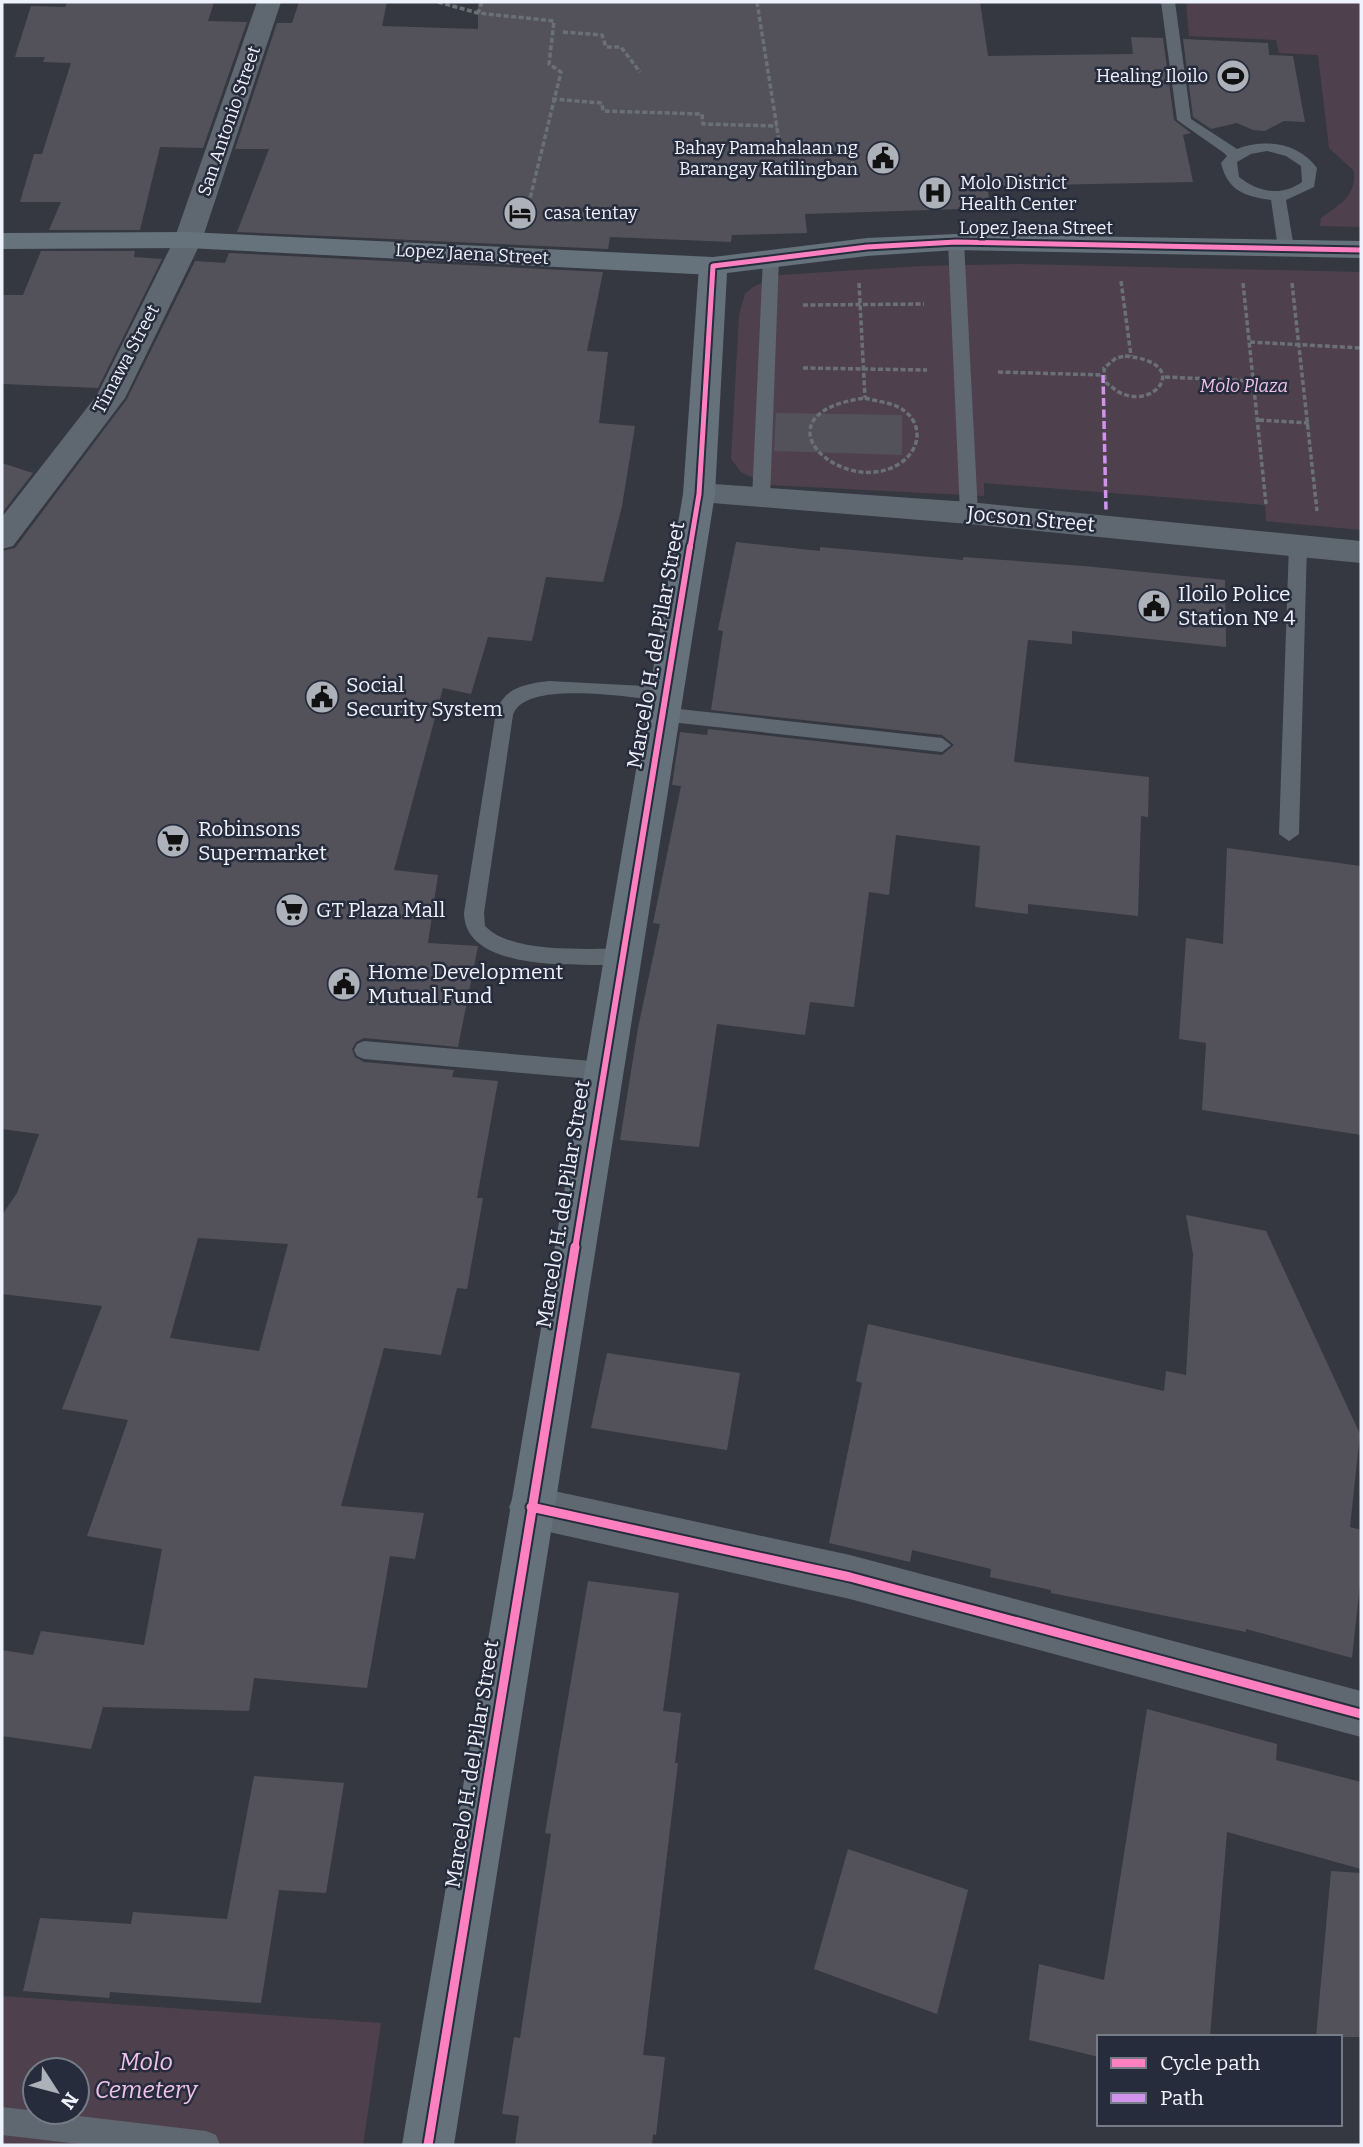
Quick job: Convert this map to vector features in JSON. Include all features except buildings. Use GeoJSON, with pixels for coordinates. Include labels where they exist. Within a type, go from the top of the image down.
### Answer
{"type":"FeatureCollection","features":[{"type":"Feature","properties":{"kind":"main road","name":"Lopez Jaena Street"},"geometry":{"type":"LineString","coordinates":[[2,241],[188,240],[712,266],[867,247],[956,242],[1361,250]]}},
{"type":"Feature","properties":{"kind":"main road","name":"Marcelo H. del Pilar Street"},"geometry":{"type":"LineString","coordinates":[[428,2145],[699,494],[712,266]]}},
{"type":"Feature","properties":{"kind":"street","name":"San Antonio Street"},"geometry":{"type":"LineString","coordinates":[[188,240],[269,2]]}},
{"type":"Feature","properties":{"kind":"street","name":"Timawa Street"},"geometry":{"type":"LineString","coordinates":[[2,538],[37,497],[110,398],[188,240]]}},
{"type":"Feature","properties":{"kind":"street","name":"Jocson Street"},"geometry":{"type":"LineString","coordinates":[[699,494],[969,513],[1361,552]]}},
{"type":"Feature","properties":{"kind":"street"},"geometry":{"type":"LineString","coordinates":[[531,1507],[850,1577],[1361,1714]]}},
{"type":"Feature","properties":{"kind":"lane"},"geometry":{"type":"LineString","coordinates":[[1168,2],[1184,120],[1193,129],[1221,142],[1234,156]]}},
{"type":"Feature","properties":{"kind":"lane"},"geometry":{"type":"LineString","coordinates":[[1267,147],[1294,154],[1310,168],[1309,184],[1302,190],[1278,196],[1240,186],[1228,171],[1234,156],[1254,148],[1267,147]]}},
{"type":"Feature","properties":{"kind":"lane"},"geometry":{"type":"LineString","coordinates":[[1278,196],[1286,248]]}},
{"type":"Feature","properties":{"kind":"lane"},"geometry":{"type":"LineString","coordinates":[[956,242],[969,513]]}},
{"type":"Feature","properties":{"kind":"lane"},"geometry":{"type":"LineString","coordinates":[[761,499],[771,258]]}},
{"type":"Feature","properties":{"kind":"lane"},"geometry":{"type":"LineString","coordinates":[[1289,834],[1309,546]]}},
{"type":"Feature","properties":{"kind":"lane"},"geometry":{"type":"LineString","coordinates":[[621,957],[523,952],[487,940],[476,930],[474,914],[504,715],[507,704],[517,695],[530,690],[549,688],[942,745]]}},
{"type":"Feature","properties":{"kind":"lane"},"geometry":{"type":"LineString","coordinates":[[363,1050],[603,1071]]}},
{"type":"Feature","properties":{"kind":"lane"},"geometry":{"type":"LineString","coordinates":[[2,2121],[206,2145]]}},
{"type":"Feature","properties":{"kind":"path"},"geometry":{"type":"LineString","coordinates":[[438,2],[478,13],[554,21],[549,64],[561,72],[552,99],[517,256]]}},
{"type":"Feature","properties":{"kind":"path"},"geometry":{"type":"LineString","coordinates":[[478,13],[482,2]]}},
{"type":"Feature","properties":{"kind":"path"},"geometry":{"type":"LineString","coordinates":[[757,2],[780,147],[849,145],[854,171]]}},
{"type":"Feature","properties":{"kind":"path"},"geometry":{"type":"LineString","coordinates":[[562,32],[601,35],[606,47],[621,47],[640,72]]}},
{"type":"Feature","properties":{"kind":"path"},"geometry":{"type":"LineString","coordinates":[[552,99],[603,103],[603,111],[702,114],[703,124],[777,126]]}},
{"type":"Feature","properties":{"kind":"path"},"geometry":{"type":"LineString","coordinates":[[1116,244],[1130,356]]}},
{"type":"Feature","properties":{"kind":"path"},"geometry":{"type":"LineString","coordinates":[[1240,247],[1259,420],[1266,541]]}},
{"type":"Feature","properties":{"kind":"path"},"geometry":{"type":"LineString","coordinates":[[1286,248],[1308,423],[1309,546]]}},
{"type":"Feature","properties":{"kind":"path"},"geometry":{"type":"LineString","coordinates":[[859,282],[865,398]]}},
{"type":"Feature","properties":{"kind":"path"},"geometry":{"type":"LineString","coordinates":[[768,304],[937,304]]}},
{"type":"Feature","properties":{"kind":"path"},"geometry":{"type":"LineString","coordinates":[[1250,342],[1361,348]]}},
{"type":"Feature","properties":{"kind":"path"},"geometry":{"type":"LineString","coordinates":[[1165,377],[1159,390],[1140,396],[1119,393],[1105,382],[1104,368],[1116,358],[1130,356],[1152,362],[1165,377],[1255,381]]}},
{"type":"Feature","properties":{"kind":"path"},"geometry":{"type":"LineString","coordinates":[[865,398],[899,407],[912,416],[919,427],[920,440],[916,452],[890,469],[853,470],[836,465],[813,446],[809,435],[811,423],[819,412],[832,404],[865,398]]}},
{"type":"Feature","properties":{"kind":"path"},"geometry":{"type":"LineString","coordinates":[[1259,420],[1308,423]]}},
{"type":"Feature","properties":{"kind":"green space"},"geometry":{"type":"Polygon","coordinates":[[[1186,2],[1361,2],[1361,227],[1320,226],[1321,218],[1349,194],[1354,171],[1329,148],[1318,55],[1279,53],[1276,40],[1189,36],[1186,2]]]}},
{"type":"Feature","properties":{"kind":"green space","name":"Molo Plaza"},"geometry":{"type":"Polygon","coordinates":[[[1021,264],[1361,272],[1361,530],[1266,521],[1265,505],[984,483],[984,496],[768,485],[741,472],[731,459],[739,315],[745,294],[753,287],[780,275],[920,266],[1021,264]]]}},
{"type":"Feature","properties":{"kind":"green space","name":"Molo Cemetery"},"geometry":{"type":"Polygon","coordinates":[[[2,1996],[381,2023],[363,2145],[2,2145],[2,1996]]]}},
{"type":"Feature","properties":{"kind":"marked path"},"geometry":{"type":"LineString","coordinates":[[1103,375],[1106,511]]}},
{"type":"Feature","properties":{"kind":"cycle path"},"geometry":{"type":"LineString","coordinates":[[428,2145],[699,494],[713,266],[867,247],[956,242],[1361,250]]}},
{"type":"Feature","properties":{"kind":"cycle path"},"geometry":{"type":"LineString","coordinates":[[531,1507],[850,1577],[1361,1714]]}},
{"type":"Feature","properties":{"kind":"place","name":"Healing Iloilo"},"geometry":{"type":"Point","coordinates":[1233,76]}},
{"type":"Feature","properties":{"kind":"place","name":"Bahay Pamahalaan ng Barangay Katilingban"},"geometry":{"type":"Point","coordinates":[883,158]}},
{"type":"Feature","properties":{"kind":"place","name":"Molo District Health Center"},"geometry":{"type":"Point","coordinates":[935,193]}},
{"type":"Feature","properties":{"kind":"place","name":"casa tentay"},"geometry":{"type":"Point","coordinates":[520,213]}},
{"type":"Feature","properties":{"kind":"place","name":"Iloilo Police Station № 4"},"geometry":{"type":"Point","coordinates":[1154,606]}},
{"type":"Feature","properties":{"kind":"place","name":"Social Security System"},"geometry":{"type":"Point","coordinates":[322,697]}},
{"type":"Feature","properties":{"kind":"place","name":"Robinsons Supermarket"},"geometry":{"type":"Point","coordinates":[173,841]}},
{"type":"Feature","properties":{"kind":"place","name":"GT Plaza Mall"},"geometry":{"type":"Point","coordinates":[292,910]}},
{"type":"Feature","properties":{"kind":"place","name":"Home Development Mutual Fund"},"geometry":{"type":"Point","coordinates":[344,984]}}]}
